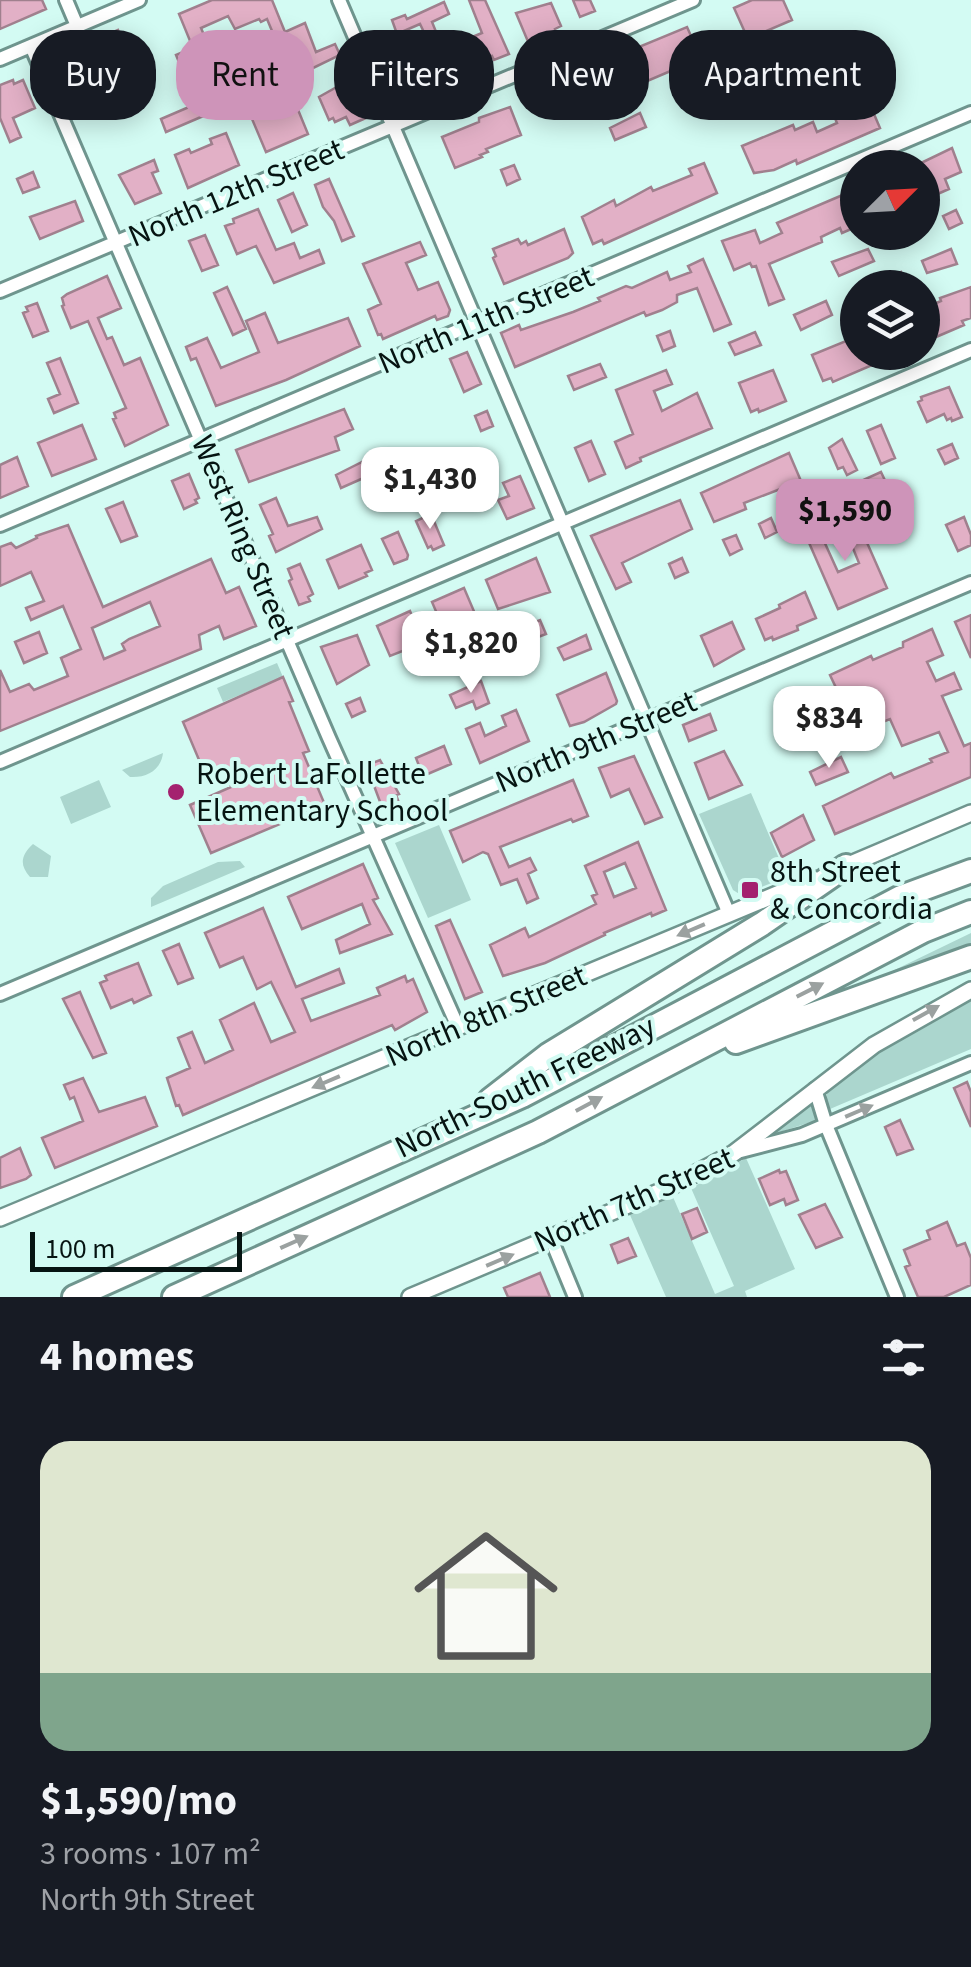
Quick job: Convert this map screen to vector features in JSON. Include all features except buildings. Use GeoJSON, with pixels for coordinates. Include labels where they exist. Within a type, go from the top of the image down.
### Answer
{"type":"FeatureCollection","features":[{"type":"Feature","properties":{"kind":"highway"},"geometry":{"type":"LineString","coordinates":[[467,1118],[548,1055],[762,924],[846,866]]}},
{"type":"Feature","properties":{"kind":"highway","name":"North-South Freeway"},"geometry":{"type":"LineString","coordinates":[[74,1297],[522,1096],[901,898],[971,871]]}},
{"type":"Feature","properties":{"kind":"highway","name":"North-South Freeway"},"geometry":{"type":"LineString","coordinates":[[174,1297],[538,1132],[923,932],[971,912]]}},
{"type":"Feature","properties":{"kind":"highway"},"geometry":{"type":"LineString","coordinates":[[630,1082],[971,957]]}},
{"type":"Feature","properties":{"kind":"street"},"geometry":{"type":"LineString","coordinates":[[66,0],[77,26]]}},
{"type":"Feature","properties":{"kind":"street"},"geometry":{"type":"LineString","coordinates":[[68,30],[139,0]]}},
{"type":"Feature","properties":{"kind":"street"},"geometry":{"type":"LineString","coordinates":[[340,0],[729,914]]}},
{"type":"Feature","properties":{"kind":"street","name":"North 12th Street"},"geometry":{"type":"LineString","coordinates":[[0,291],[693,0]]}},
{"type":"Feature","properties":{"kind":"street"},"geometry":{"type":"LineString","coordinates":[[0,59],[30,46]]}},
{"type":"Feature","properties":{"kind":"street","name":"North 11th Street"},"geometry":{"type":"LineString","coordinates":[[0,525],[971,113]]}},
{"type":"Feature","properties":{"kind":"street","name":"West Ring Street"},"geometry":{"type":"LineString","coordinates":[[63,120],[458,1027]]}},
{"type":"Feature","properties":{"kind":"street"},"geometry":{"type":"LineString","coordinates":[[0,762],[971,350]]}},
{"type":"Feature","properties":{"kind":"street","name":"North 9th Street"},"geometry":{"type":"LineString","coordinates":[[0,994],[971,583]]}},
{"type":"Feature","properties":{"kind":"street","name":"North 8th Street"},"geometry":{"type":"LineString","coordinates":[[0,1218],[971,813]]}},
{"type":"Feature","properties":{"kind":"street"},"geometry":{"type":"LineString","coordinates":[[734,1153],[890,1035],[971,990]]}},
{"type":"Feature","properties":{"kind":"street","name":"North 7th Street"},"geometry":{"type":"LineString","coordinates":[[410,1297],[666,1189],[734,1153],[826,1125],[971,1063]]}},
{"type":"Feature","properties":{"kind":"street"},"geometry":{"type":"LineString","coordinates":[[815,1089],[897,1297]]}},
{"type":"Feature","properties":{"kind":"street"},"geometry":{"type":"LineString","coordinates":[[551,1238],[575,1297]]}},
{"type":"Feature","properties":{"kind":"shaded area"},"geometry":{"type":"Polygon","coordinates":[[[277,663],[283,677],[223,702],[217,688],[277,663]]]}},
{"type":"Feature","properties":{"kind":"shaded area"},"geometry":{"type":"Polygon","coordinates":[[[163,753],[156,768],[147,774],[130,777],[122,770],[163,753]]]}},
{"type":"Feature","properties":{"kind":"shaded area"},"geometry":{"type":"Polygon","coordinates":[[[99,780],[111,807],[71,824],[60,797],[99,780]]]}},
{"type":"Feature","properties":{"kind":"shaded area"},"geometry":{"type":"Polygon","coordinates":[[[751,793],[787,877],[741,895],[733,890],[699,814],[751,793]]]}},
{"type":"Feature","properties":{"kind":"shaded area"},"geometry":{"type":"Polygon","coordinates":[[[439,825],[471,900],[428,918],[395,843],[439,825]]]}},
{"type":"Feature","properties":{"kind":"shaded area"},"geometry":{"type":"Polygon","coordinates":[[[33,844],[51,856],[48,877],[30,877],[24,868],[24,856],[33,844]]]}},
{"type":"Feature","properties":{"kind":"shaded area"},"geometry":{"type":"Polygon","coordinates":[[[240,861],[245,867],[151,907],[151,898],[163,886],[218,862],[240,861]]]}},
{"type":"Feature","properties":{"kind":"shaded area"},"geometry":{"type":"Polygon","coordinates":[[[971,933],[971,951],[878,978],[971,933]]]}},
{"type":"Feature","properties":{"kind":"shaded area"},"geometry":{"type":"Polygon","coordinates":[[[971,1000],[971,1049],[830,1109],[825,1104],[828,1089],[870,1058],[971,1000]]]}},
{"type":"Feature","properties":{"kind":"shaded area"},"geometry":{"type":"Polygon","coordinates":[[[810,1105],[817,1120],[774,1134],[810,1105]]]}},
{"type":"Feature","properties":{"kind":"shaded area"},"geometry":{"type":"Polygon","coordinates":[[[746,1158],[795,1269],[745,1291],[747,1297],[666,1297],[630,1215],[673,1197],[715,1294],[734,1286],[691,1188],[746,1158]]]}},
{"type":"Feature","properties":{"kind":"place","name":"Robert LaFollette Elementary School"},"geometry":{"type":"Point","coordinates":[176,792]}},
{"type":"Feature","properties":{"kind":"place","name":"8th Street & Concordia"},"geometry":{"type":"Point","coordinates":[750,890]}}]}
